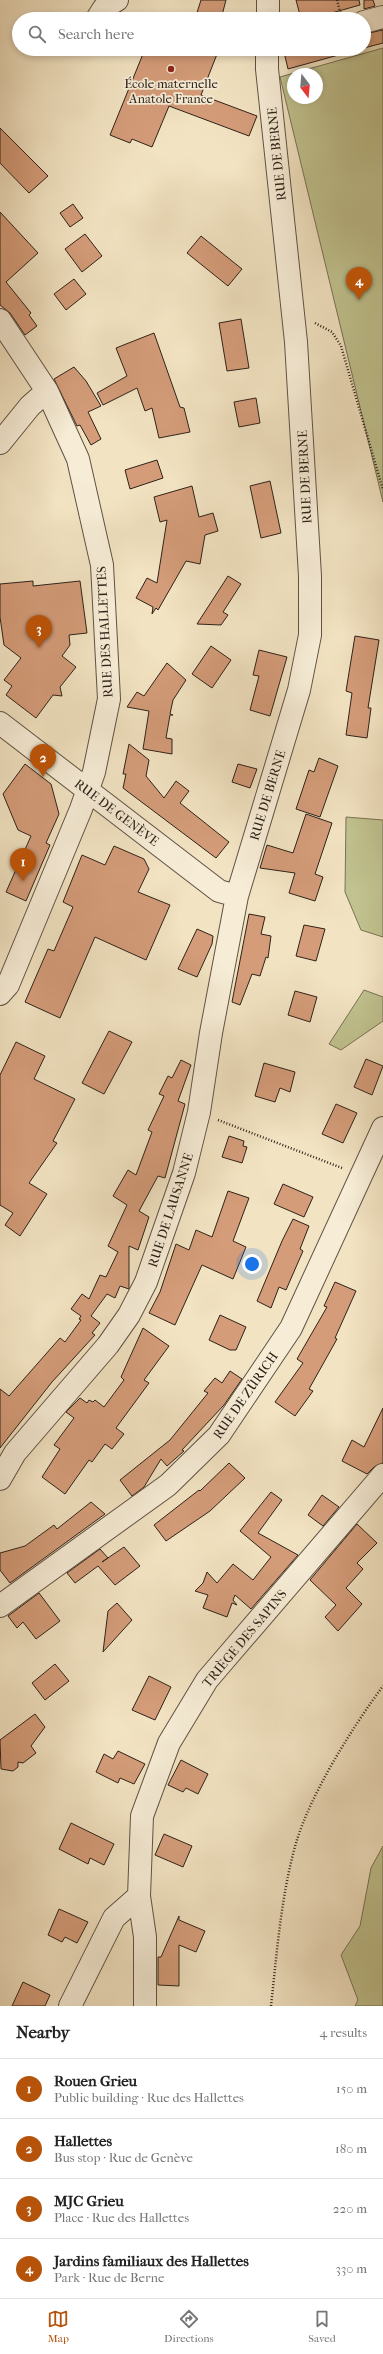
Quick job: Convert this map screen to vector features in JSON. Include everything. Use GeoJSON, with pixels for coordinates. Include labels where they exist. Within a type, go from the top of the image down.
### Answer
{"type":"FeatureCollection","features":[{"type":"Feature","properties":{"kind":"street"},"geometry":{"type":"LineString","coordinates":[[101,12],[104,8],[117,0]]}},
{"type":"Feature","properties":{"kind":"street"},"geometry":{"type":"LineString","coordinates":[[268,0],[268,12]]}},
{"type":"Feature","properties":{"kind":"street"},"geometry":{"type":"LineString","coordinates":[[371,20],[383,17]]}},
{"type":"Feature","properties":{"kind":"street","name":"RUE DE BERNE"},"geometry":{"type":"LineString","coordinates":[[237,896],[299,690],[310,634],[304,469],[293,312],[267,70],[268,56]]}},
{"type":"Feature","properties":{"kind":"street","name":"RUE DES HALLETTES"},"geometry":{"type":"LineString","coordinates":[[0,320],[47,391],[78,459],[102,565],[109,698],[94,772],[88,790],[8,985],[0,994]]}},
{"type":"Feature","properties":{"kind":"street"},"geometry":{"type":"LineString","coordinates":[[0,443],[30,406],[47,391]]}},
{"type":"Feature","properties":{"kind":"street","name":"RUE DE GENÈVE"},"geometry":{"type":"LineString","coordinates":[[0,723],[219,891],[237,896]]}},
{"type":"Feature","properties":{"kind":"street","name":"RUE DE LAUSANNE"},"geometry":{"type":"LineString","coordinates":[[0,1479],[15,1453],[108,1345],[129,1316],[146,1282],[176,1198],[199,1112],[211,1033],[237,896]]}},
{"type":"Feature","properties":{"kind":"street","name":"RUE DE ZÜRICH"},"geometry":{"type":"LineString","coordinates":[[0,1606],[168,1485],[219,1435],[292,1328],[383,1128]]}},
{"type":"Feature","properties":{"kind":"street","name":"TRIÈGE DES SAPINS"},"geometry":{"type":"LineString","coordinates":[[145,2006],[145,1937],[139,1896],[142,1816],[169,1743],[207,1680],[383,1475]]}},
{"type":"Feature","properties":{"kind":"street"},"geometry":{"type":"LineString","coordinates":[[70,2006],[114,1918],[139,1896]]}},
{"type":"Feature","properties":{"kind":"path"},"geometry":{"type":"LineString","coordinates":[[337,0],[340,12]]}},
{"type":"Feature","properties":{"kind":"path"},"geometry":{"type":"LineString","coordinates":[[293,312],[332,332],[341,346],[383,490]]}},
{"type":"Feature","properties":{"kind":"path"},"geometry":{"type":"LineString","coordinates":[[199,1112],[361,1175]]}},
{"type":"Feature","properties":{"kind":"path"},"geometry":{"type":"LineString","coordinates":[[272,2006],[278,1937],[296,1844],[306,1817],[341,1749],[383,1686]]}},
{"type":"Feature","properties":{"kind":"green space"},"geometry":{"type":"Polygon","coordinates":[[[383,48],[383,502],[280,77],[287,75],[287,104],[323,104],[323,68],[312,68],[355,56],[371,56],[371,51],[383,48]]]}},
{"type":"Feature","properties":{"kind":"green space"},"geometry":{"type":"Polygon","coordinates":[[[346,817],[383,820],[383,937],[361,930],[345,892],[346,817]]]}},
{"type":"Feature","properties":{"kind":"green space"},"geometry":{"type":"Polygon","coordinates":[[[364,990],[383,997],[383,1021],[341,1050],[329,1044],[364,990]]]}},
{"type":"Feature","properties":{"kind":"green space"},"geometry":{"type":"Polygon","coordinates":[[[383,1846],[383,2006],[355,2006],[358,2000],[341,1955],[360,1926],[371,1868],[383,1846]]]}},
{"type":"Feature","properties":{"kind":"building"},"geometry":{"type":"Polygon","coordinates":[[[201,0],[226,0],[223,12],[197,12],[201,0]]]}},
{"type":"Feature","properties":{"kind":"building"},"geometry":{"type":"Polygon","coordinates":[[[296,0],[359,0],[360,5],[335,12],[299,12],[296,0]]]}},
{"type":"Feature","properties":{"kind":"building"},"geometry":{"type":"Polygon","coordinates":[[[364,0],[373,0],[375,6],[364,9],[364,0]]]}},
{"type":"Feature","properties":{"kind":"building"},"geometry":{"type":"Polygon","coordinates":[[[383,30],[383,43],[371,46],[371,33],[383,30]]]}},
{"type":"Feature","properties":{"kind":"building"},"geometry":{"type":"Polygon","coordinates":[[[142,56],[216,56],[201,95],[257,116],[249,136],[169,106],[152,147],[132,139],[130,143],[110,135],[142,56]]]}},
{"type":"Feature","properties":{"kind":"building"},"geometry":{"type":"Polygon","coordinates":[[[285,56],[335,56],[288,68],[285,56]]]}},
{"type":"Feature","properties":{"kind":"building"},"geometry":{"type":"Polygon","coordinates":[[[0,128],[48,176],[29,193],[0,163],[0,128]]]}},
{"type":"Feature","properties":{"kind":"building"},"geometry":{"type":"Polygon","coordinates":[[[73,204],[83,218],[70,227],[60,213],[73,204]]]}},
{"type":"Feature","properties":{"kind":"building"},"geometry":{"type":"Polygon","coordinates":[[[0,212],[38,253],[6,282],[31,313],[29,315],[37,326],[25,335],[10,313],[0,305],[0,212]]]}},
{"type":"Feature","properties":{"kind":"building"},"geometry":{"type":"Polygon","coordinates":[[[85,234],[102,256],[82,272],[65,249],[85,234]]]}},
{"type":"Feature","properties":{"kind":"building"},"geometry":{"type":"Polygon","coordinates":[[[201,236],[242,269],[228,286],[187,253],[201,236]]]}},
{"type":"Feature","properties":{"kind":"building"},"geometry":{"type":"Polygon","coordinates":[[[74,279],[86,294],[66,310],[54,294],[74,279]]]}},
{"type":"Feature","properties":{"kind":"building"},"geometry":{"type":"Polygon","coordinates":[[[241,319],[249,368],[227,371],[219,323],[241,319]]]}},
{"type":"Feature","properties":{"kind":"building"},"geometry":{"type":"Polygon","coordinates":[[[154,333],[180,407],[184,408],[190,432],[159,438],[152,408],[145,411],[137,388],[103,405],[97,393],[127,376],[116,348],[154,333]]]}},
{"type":"Feature","properties":{"kind":"building"},"geometry":{"type":"Polygon","coordinates":[[[74,367],[86,381],[101,406],[88,412],[101,439],[91,445],[80,425],[77,426],[54,379],[74,367]]]}},
{"type":"Feature","properties":{"kind":"building"},"geometry":{"type":"Polygon","coordinates":[[[256,398],[260,423],[239,427],[234,402],[256,398]]]}},
{"type":"Feature","properties":{"kind":"building"},"geometry":{"type":"Polygon","coordinates":[[[157,460],[163,478],[130,489],[125,470],[157,460]]]}},
{"type":"Feature","properties":{"kind":"building"},"geometry":{"type":"Polygon","coordinates":[[[270,481],[281,533],[261,538],[250,486],[270,481]]]}},
{"type":"Feature","properties":{"kind":"building"},"geometry":{"type":"Polygon","coordinates":[[[192,486],[199,517],[213,513],[218,531],[205,535],[200,564],[186,561],[158,610],[156,608],[152,614],[153,607],[136,598],[147,578],[157,583],[167,520],[160,522],[154,497],[192,486]]]}},
{"type":"Feature","properties":{"kind":"building"},"geometry":{"type":"Polygon","coordinates":[[[228,576],[241,584],[223,612],[228,615],[221,625],[197,624],[228,576]]]}},
{"type":"Feature","properties":{"kind":"building"},"geometry":{"type":"Polygon","coordinates":[[[33,581],[33,586],[80,581],[87,633],[69,635],[70,645],[62,656],[76,667],[60,687],[62,696],[53,695],[36,718],[6,695],[12,686],[4,680],[21,658],[4,645],[0,617],[0,584],[33,581]]]}},
{"type":"Feature","properties":{"kind":"building"},"geometry":{"type":"Polygon","coordinates":[[[355,636],[379,640],[368,708],[371,708],[367,738],[346,735],[352,693],[346,691],[355,636]]]}},
{"type":"Feature","properties":{"kind":"building"},"geometry":{"type":"Polygon","coordinates":[[[211,646],[231,660],[212,688],[192,674],[211,646]]]}},
{"type":"Feature","properties":{"kind":"building"},"geometry":{"type":"Polygon","coordinates":[[[259,650],[287,657],[270,716],[250,710],[259,676],[253,675],[259,650]]]}},
{"type":"Feature","properties":{"kind":"building"},"geometry":{"type":"Polygon","coordinates":[[[167,663],[186,680],[173,700],[170,714],[173,715],[170,715],[166,738],[172,739],[172,754],[143,749],[149,711],[127,707],[137,692],[144,696],[167,663]]]}},
{"type":"Feature","properties":{"kind":"building"},"geometry":{"type":"Polygon","coordinates":[[[129,744],[149,760],[146,776],[164,798],[176,781],[189,791],[180,803],[229,842],[216,858],[123,788],[126,774],[123,774],[129,744]]]}},
{"type":"Feature","properties":{"kind":"building"},"geometry":{"type":"Polygon","coordinates":[[[319,758],[338,766],[320,817],[296,809],[309,770],[314,772],[319,758]]]}},
{"type":"Feature","properties":{"kind":"building"},"geometry":{"type":"Polygon","coordinates":[[[25,764],[51,784],[59,814],[46,843],[50,845],[26,901],[6,892],[31,836],[18,830],[3,794],[25,764]]]}},
{"type":"Feature","properties":{"kind":"building"},"geometry":{"type":"Polygon","coordinates":[[[238,764],[257,769],[250,788],[232,782],[238,764]]]}},
{"type":"Feature","properties":{"kind":"building"},"geometry":{"type":"Polygon","coordinates":[[[306,814],[332,823],[315,874],[323,877],[315,901],[289,893],[295,873],[260,868],[267,845],[293,853],[306,814]]]}},
{"type":"Feature","properties":{"kind":"building"},"geometry":{"type":"Polygon","coordinates":[[[114,846],[144,859],[149,869],[138,892],[170,905],[146,960],[95,937],[60,1018],[25,1002],[48,949],[54,951],[73,907],[63,902],[82,855],[105,865],[114,846]]]}},
{"type":"Feature","properties":{"kind":"building"},"geometry":{"type":"Polygon","coordinates":[[[249,914],[265,917],[261,934],[271,936],[268,958],[266,957],[260,976],[252,974],[240,1005],[232,1002],[249,914]]]}},
{"type":"Feature","properties":{"kind":"building"},"geometry":{"type":"Polygon","coordinates":[[[304,925],[325,929],[316,961],[296,956],[304,925]]]}},
{"type":"Feature","properties":{"kind":"building"},"geometry":{"type":"Polygon","coordinates":[[[197,929],[213,936],[212,944],[197,977],[178,969],[197,929]]]}},
{"type":"Feature","properties":{"kind":"building"},"geometry":{"type":"Polygon","coordinates":[[[295,991],[317,997],[310,1022],[288,1015],[295,991]]]}},
{"type":"Feature","properties":{"kind":"building"},"geometry":{"type":"Polygon","coordinates":[[[109,1031],[132,1042],[104,1094],[82,1083],[109,1031]]]}},
{"type":"Feature","properties":{"kind":"building"},"geometry":{"type":"Polygon","coordinates":[[[16,1042],[45,1056],[34,1079],[75,1099],[53,1141],[57,1143],[29,1183],[47,1194],[20,1236],[5,1225],[13,1213],[0,1205],[0,1075],[16,1042]]]}},
{"type":"Feature","properties":{"kind":"building"},"geometry":{"type":"Polygon","coordinates":[[[366,1059],[383,1066],[372,1095],[354,1087],[366,1059]]]}},
{"type":"Feature","properties":{"kind":"building"},"geometry":{"type":"Polygon","coordinates":[[[181,1060],[191,1065],[178,1101],[185,1104],[165,1178],[158,1176],[139,1211],[149,1217],[138,1250],[129,1246],[129,1289],[120,1286],[115,1298],[107,1294],[91,1316],[100,1323],[92,1333],[95,1335],[52,1382],[0,1448],[0,1389],[9,1396],[60,1338],[65,1342],[81,1320],[79,1319],[81,1316],[71,1309],[82,1294],[89,1299],[100,1275],[106,1277],[118,1252],[108,1246],[127,1205],[113,1196],[128,1170],[136,1175],[152,1132],[148,1130],[164,1096],[159,1094],[168,1076],[172,1078],[181,1060]]]}},
{"type":"Feature","properties":{"kind":"building"},"geometry":{"type":"Polygon","coordinates":[[[264,1063],[295,1072],[290,1092],[280,1088],[275,1102],[255,1096],[264,1063]]]}},
{"type":"Feature","properties":{"kind":"building"},"geometry":{"type":"Polygon","coordinates":[[[336,1104],[357,1113],[343,1143],[322,1134],[336,1104]]]}},
{"type":"Feature","properties":{"kind":"building"},"geometry":{"type":"Polygon","coordinates":[[[229,1136],[244,1141],[243,1146],[247,1147],[242,1163],[222,1157],[229,1136]]]}},
{"type":"Feature","properties":{"kind":"building"},"geometry":{"type":"Polygon","coordinates":[[[283,1184],[313,1197],[304,1217],[274,1204],[283,1184]]]}},
{"type":"Feature","properties":{"kind":"building"},"geometry":{"type":"Polygon","coordinates":[[[228,1191],[249,1198],[233,1241],[246,1247],[233,1279],[202,1265],[175,1325],[149,1313],[160,1292],[176,1244],[189,1250],[196,1230],[212,1237],[228,1191]]]}},
{"type":"Feature","properties":{"kind":"building"},"geometry":{"type":"Polygon","coordinates":[[[293,1219],[309,1226],[300,1249],[303,1251],[286,1290],[279,1287],[271,1308],[257,1301],[282,1241],[293,1219]]]}},
{"type":"Feature","properties":{"kind":"building"},"geometry":{"type":"Polygon","coordinates":[[[335,1282],[356,1291],[335,1338],[337,1339],[309,1389],[313,1391],[295,1416],[275,1402],[303,1363],[297,1359],[327,1307],[324,1306],[335,1282]]]}},
{"type":"Feature","properties":{"kind":"building"},"geometry":{"type":"Polygon","coordinates":[[[220,1315],[246,1327],[236,1350],[230,1350],[209,1340],[220,1315]]]}},
{"type":"Feature","properties":{"kind":"building"},"geometry":{"type":"Polygon","coordinates":[[[143,1328],[169,1346],[144,1380],[149,1383],[116,1428],[124,1434],[112,1449],[105,1444],[92,1462],[89,1460],[65,1494],[42,1477],[60,1449],[54,1445],[74,1418],[66,1412],[80,1398],[87,1403],[89,1400],[93,1402],[95,1400],[104,1407],[124,1380],[121,1377],[143,1328]]]}},
{"type":"Feature","properties":{"kind":"building"},"geometry":{"type":"Polygon","coordinates":[[[230,1371],[242,1379],[224,1405],[182,1450],[184,1451],[167,1466],[161,1459],[144,1487],[132,1496],[120,1480],[170,1440],[208,1393],[204,1391],[215,1378],[222,1383],[230,1371]]]}},
{"type":"Feature","properties":{"kind":"building"},"geometry":{"type":"Polygon","coordinates":[[[383,1408],[383,1463],[374,1467],[367,1474],[342,1461],[352,1440],[364,1447],[383,1408]]]}},
{"type":"Feature","properties":{"kind":"building"},"geometry":{"type":"Polygon","coordinates":[[[229,1463],[245,1478],[210,1511],[166,1541],[154,1525],[199,1490],[200,1491],[229,1463]]]}},
{"type":"Feature","properties":{"kind":"building"},"geometry":{"type":"Polygon","coordinates":[[[271,1492],[282,1500],[258,1533],[298,1555],[251,1609],[235,1595],[233,1600],[237,1605],[232,1603],[227,1617],[203,1608],[208,1595],[195,1591],[203,1583],[207,1572],[217,1583],[233,1564],[253,1580],[271,1557],[240,1531],[271,1492]]]}},
{"type":"Feature","properties":{"kind":"building"},"geometry":{"type":"Polygon","coordinates":[[[322,1495],[339,1507],[323,1526],[308,1515],[322,1495]]]}},
{"type":"Feature","properties":{"kind":"building"},"geometry":{"type":"Polygon","coordinates":[[[91,1502],[105,1514],[10,1583],[0,1570],[0,1553],[25,1546],[54,1525],[57,1529],[91,1502]]]}},
{"type":"Feature","properties":{"kind":"building"},"geometry":{"type":"Polygon","coordinates":[[[357,1524],[377,1543],[357,1563],[363,1569],[346,1588],[362,1604],[338,1631],[325,1617],[336,1605],[310,1580],[357,1524]]]}},
{"type":"Feature","properties":{"kind":"building"},"geometry":{"type":"Polygon","coordinates":[[[124,1547],[140,1566],[115,1585],[98,1566],[75,1583],[67,1573],[100,1549],[108,1558],[124,1547]]]}},
{"type":"Feature","properties":{"kind":"building"},"geometry":{"type":"Polygon","coordinates":[[[39,1593],[60,1621],[36,1639],[23,1622],[17,1628],[8,1616],[39,1593]]]}},
{"type":"Feature","properties":{"kind":"building"},"geometry":{"type":"Polygon","coordinates":[[[117,1603],[132,1620],[103,1652],[108,1611],[117,1603]]]}},
{"type":"Feature","properties":{"kind":"building"},"geometry":{"type":"Polygon","coordinates":[[[55,1664],[69,1681],[45,1700],[32,1683],[55,1664]]]}},
{"type":"Feature","properties":{"kind":"building"},"geometry":{"type":"Polygon","coordinates":[[[149,1676],[171,1687],[155,1720],[132,1710],[149,1676]]]}},
{"type":"Feature","properties":{"kind":"building"},"geometry":{"type":"Polygon","coordinates":[[[35,1714],[45,1727],[31,1746],[36,1753],[23,1763],[18,1762],[18,1767],[13,1771],[1,1769],[0,1740],[35,1714]]]}},
{"type":"Feature","properties":{"kind":"building"},"geometry":{"type":"Polygon","coordinates":[[[118,1751],[145,1764],[134,1784],[120,1778],[118,1783],[96,1772],[104,1754],[113,1759],[118,1751]]]}},
{"type":"Feature","properties":{"kind":"building"},"geometry":{"type":"Polygon","coordinates":[[[181,1760],[208,1774],[198,1794],[186,1788],[183,1792],[168,1785],[181,1760]]]}},
{"type":"Feature","properties":{"kind":"building"},"geometry":{"type":"Polygon","coordinates":[[[71,1823],[114,1844],[104,1865],[90,1858],[88,1864],[59,1849],[71,1823]]]}},
{"type":"Feature","properties":{"kind":"building"},"geometry":{"type":"Polygon","coordinates":[[[164,1834],[192,1846],[183,1867],[155,1855],[164,1834]]]}},
{"type":"Feature","properties":{"kind":"building"},"geometry":{"type":"Polygon","coordinates":[[[59,1909],[88,1922],[77,1943],[65,1937],[62,1942],[48,1935],[59,1909]]]}},
{"type":"Feature","properties":{"kind":"building"},"geometry":{"type":"Polygon","coordinates":[[[179,1916],[179,1920],[205,1931],[196,1952],[179,1945],[179,1986],[158,1985],[158,1957],[161,1957],[179,1916]]]}},
{"type":"Feature","properties":{"kind":"building"},"geometry":{"type":"Polygon","coordinates":[[[23,1982],[50,1995],[45,2006],[12,2006],[23,1982]]]}},
{"type":"Feature","properties":{"kind":"place","name":"École maternelle Anatole France"},"geometry":{"type":"Point","coordinates":[171,69]}},
{"type":"Feature","properties":{"kind":"place","name":"Jardins familiaux des Hallettes"},"geometry":{"type":"Point","coordinates":[359,300]}},
{"type":"Feature","properties":{"kind":"place","name":"MJC Grieu"},"geometry":{"type":"Point","coordinates":[39,648]}},
{"type":"Feature","properties":{"kind":"place","name":"Hallettes"},"geometry":{"type":"Point","coordinates":[43,777]}},
{"type":"Feature","properties":{"kind":"place","name":"Rouen Grieu"},"geometry":{"type":"Point","coordinates":[23,881]}}]}
